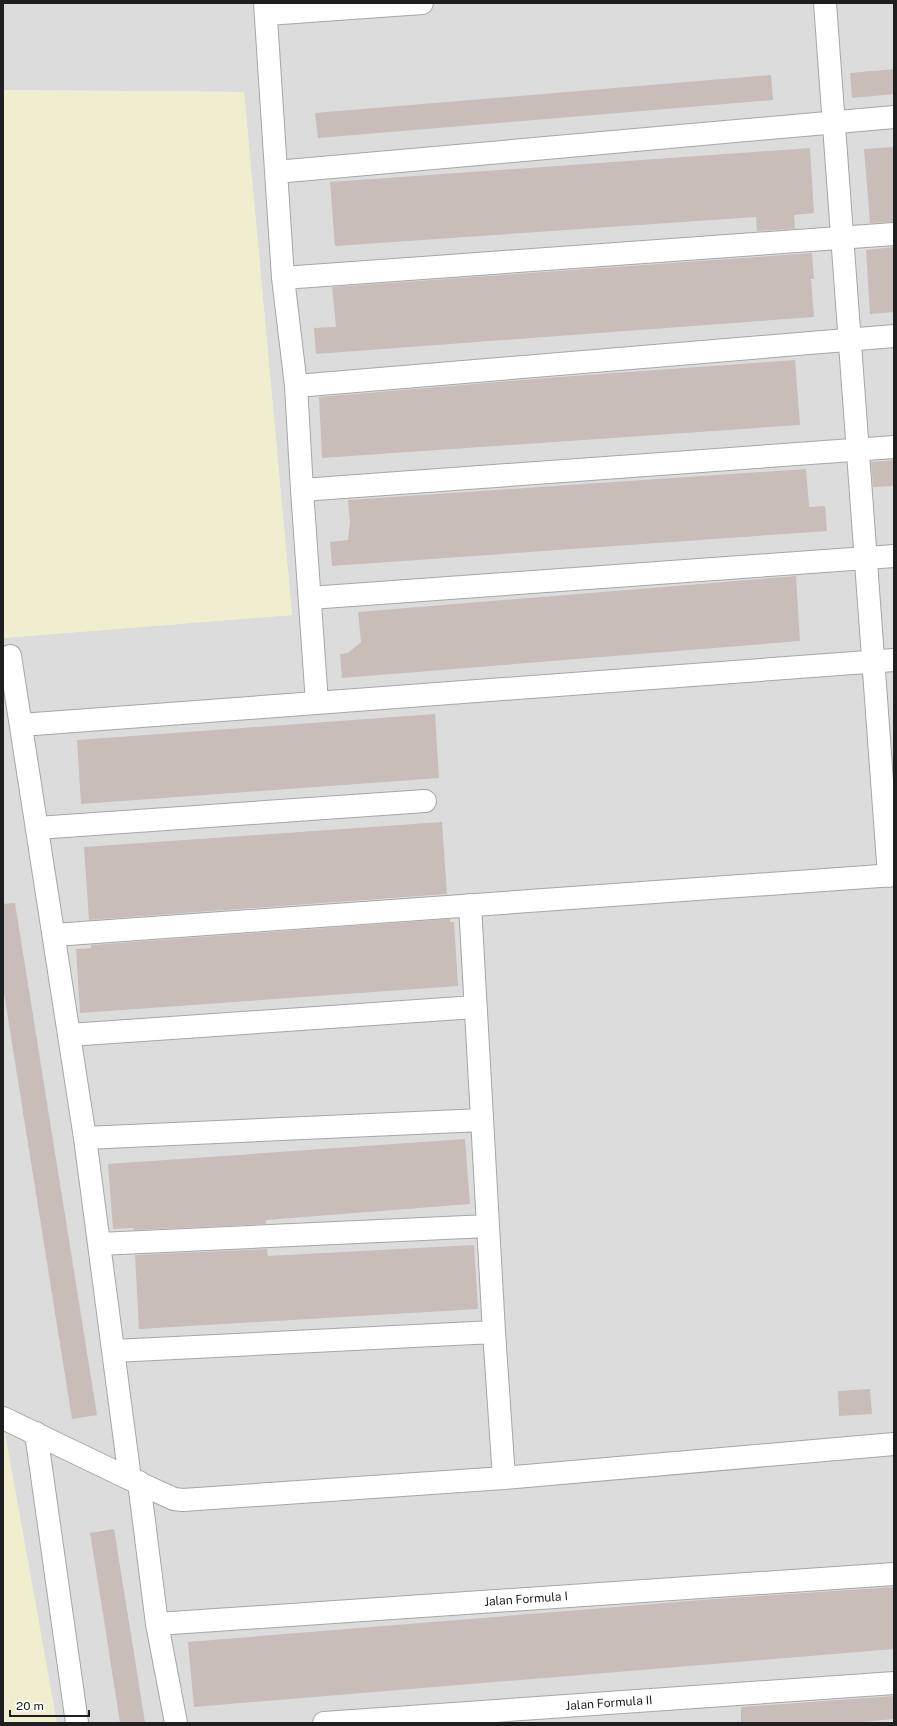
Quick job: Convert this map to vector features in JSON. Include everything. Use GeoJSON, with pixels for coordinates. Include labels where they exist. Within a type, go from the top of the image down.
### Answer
{"type":"FeatureCollection","features":[{"type":"Feature","properties":{"kind":"street"},"geometry":{"type":"LineString","coordinates":[[317,703],[296,386],[283,278],[266,9],[422,3]]}},
{"type":"Feature","properties":{"kind":"street"},"geometry":{"type":"LineString","coordinates":[[54,935],[892,876],[884,660],[866,558],[825,3]]}},
{"type":"Feature","properties":{"kind":"street"},"geometry":{"type":"LineString","coordinates":[[276,172],[894,117]]}},
{"type":"Feature","properties":{"kind":"street"},"geometry":{"type":"LineString","coordinates":[[283,278],[894,234]]}},
{"type":"Feature","properties":{"kind":"street"},"geometry":{"type":"LineString","coordinates":[[296,386],[894,336]]}},
{"type":"Feature","properties":{"kind":"street"},"geometry":{"type":"LineString","coordinates":[[302,490],[894,447]]}},
{"type":"Feature","properties":{"kind":"street"},"geometry":{"type":"LineString","coordinates":[[310,598],[894,556]]}},
{"type":"Feature","properties":{"kind":"street"},"geometry":{"type":"LineString","coordinates":[[10,656],[85,1138],[114,1351],[134,1481],[157,1624],[176,1723]]}},
{"type":"Feature","properties":{"kind":"street"},"geometry":{"type":"LineString","coordinates":[[21,725],[884,660]]}},
{"type":"Feature","properties":{"kind":"street"},"geometry":{"type":"LineString","coordinates":[[37,828],[425,801]]}},
{"type":"Feature","properties":{"kind":"street"},"geometry":{"type":"LineString","coordinates":[[470,905],[494,1332],[504,1478]]}},
{"type":"Feature","properties":{"kind":"street"},"geometry":{"type":"LineString","coordinates":[[69,1035],[475,1007]]}},
{"type":"Feature","properties":{"kind":"street"},"geometry":{"type":"LineString","coordinates":[[85,1138],[482,1120]]}},
{"type":"Feature","properties":{"kind":"street"},"geometry":{"type":"LineString","coordinates":[[99,1244],[488,1226]]}},
{"type":"Feature","properties":{"kind":"street"},"geometry":{"type":"LineString","coordinates":[[114,1351],[494,1332]]}},
{"type":"Feature","properties":{"kind":"street"},"geometry":{"type":"LineString","coordinates":[[3,1418],[134,1481],[174,1499],[183,1500],[504,1478],[894,1444]]}},
{"type":"Feature","properties":{"kind":"street"},"geometry":{"type":"LineString","coordinates":[[36,1433],[77,1723]]}},
{"type":"Feature","properties":{"kind":"street","name":"Jalan Formula I"},"geometry":{"type":"LineString","coordinates":[[157,1624],[894,1574]]}},
{"type":"Feature","properties":{"kind":"street","name":"Jalan Formula II"},"geometry":{"type":"LineString","coordinates":[[324,1723],[894,1683]]}},
{"type":"Feature","properties":{"kind":"shaded area"},"geometry":{"type":"Polygon","coordinates":[[[3,3],[894,3],[894,1723],[3,1723],[3,638],[292,615],[244,92],[3,90],[3,3]]]}},
{"type":"Feature","properties":{"kind":"shaded area"},"geometry":{"type":"Polygon","coordinates":[[[3,90],[244,92],[292,615],[3,638],[3,90]]]}},
{"type":"Feature","properties":{"kind":"shaded area"},"geometry":{"type":"Polygon","coordinates":[[[3,1433],[5,1433],[57,1723],[3,1723],[3,1433]]]}},
{"type":"Feature","properties":{"kind":"building"},"geometry":{"type":"Polygon","coordinates":[[[894,69],[894,94],[852,98],[850,73],[894,69]]]}},
{"type":"Feature","properties":{"kind":"building"},"geometry":{"type":"Polygon","coordinates":[[[771,75],[773,100],[318,138],[315,113],[771,75]]]}},
{"type":"Feature","properties":{"kind":"building"},"geometry":{"type":"Polygon","coordinates":[[[894,147],[894,222],[870,223],[864,149],[894,147]]]}},
{"type":"Feature","properties":{"kind":"building"},"geometry":{"type":"Polygon","coordinates":[[[810,148],[814,213],[794,215],[795,229],[757,231],[756,217],[335,246],[330,182],[810,148]]]}},
{"type":"Feature","properties":{"kind":"building"},"geometry":{"type":"Polygon","coordinates":[[[894,247],[894,312],[870,314],[866,250],[894,247]]]}},
{"type":"Feature","properties":{"kind":"building"},"geometry":{"type":"Polygon","coordinates":[[[812,253],[814,279],[811,279],[814,317],[316,354],[314,328],[336,327],[332,287],[812,253]]]}},
{"type":"Feature","properties":{"kind":"building"},"geometry":{"type":"Polygon","coordinates":[[[795,360],[800,425],[322,458],[319,397],[559,377],[795,360]]]}},
{"type":"Feature","properties":{"kind":"building"},"geometry":{"type":"Polygon","coordinates":[[[894,460],[894,486],[873,487],[871,462],[894,460]]]}},
{"type":"Feature","properties":{"kind":"building"},"geometry":{"type":"Polygon","coordinates":[[[806,469],[809,507],[825,506],[827,531],[332,566],[330,542],[348,540],[350,522],[348,500],[806,469]]]}},
{"type":"Feature","properties":{"kind":"building"},"geometry":{"type":"Polygon","coordinates":[[[796,576],[800,641],[342,678],[340,654],[348,653],[361,642],[358,612],[796,576]]]}},
{"type":"Feature","properties":{"kind":"building"},"geometry":{"type":"Polygon","coordinates":[[[435,714],[439,778],[81,804],[77,740],[435,714]]]}},
{"type":"Feature","properties":{"kind":"building"},"geometry":{"type":"Polygon","coordinates":[[[442,822],[447,894],[89,920],[84,847],[442,822]]]}},
{"type":"Feature","properties":{"kind":"building"},"geometry":{"type":"Polygon","coordinates":[[[15,903],[97,1415],[72,1419],[3,987],[3,904],[15,903]]]}},
{"type":"Feature","properties":{"kind":"building"},"geometry":{"type":"Polygon","coordinates":[[[450,919],[450,922],[454,922],[458,986],[80,1013],[76,949],[91,948],[91,945],[450,919]]]}},
{"type":"Feature","properties":{"kind":"building"},"geometry":{"type":"Polygon","coordinates":[[[465,1139],[470,1204],[266,1220],[266,1224],[134,1230],[133,1228],[113,1229],[108,1164],[465,1139]]]}},
{"type":"Feature","properties":{"kind":"building"},"geometry":{"type":"Polygon","coordinates":[[[474,1245],[478,1309],[139,1329],[135,1255],[267,1249],[268,1256],[474,1245]]]}},
{"type":"Feature","properties":{"kind":"building"},"geometry":{"type":"Polygon","coordinates":[[[870,1389],[872,1414],[839,1416],[838,1391],[870,1389]]]}},
{"type":"Feature","properties":{"kind":"building"},"geometry":{"type":"Polygon","coordinates":[[[114,1529],[145,1723],[120,1723],[90,1533],[114,1529]]]}},
{"type":"Feature","properties":{"kind":"building"},"geometry":{"type":"Polygon","coordinates":[[[894,1587],[894,1649],[194,1707],[188,1642],[714,1599],[894,1587]]]}},
{"type":"Feature","properties":{"kind":"building"},"geometry":{"type":"Polygon","coordinates":[[[894,1696],[894,1719],[852,1723],[741,1723],[741,1707],[894,1696]]]}}]}
